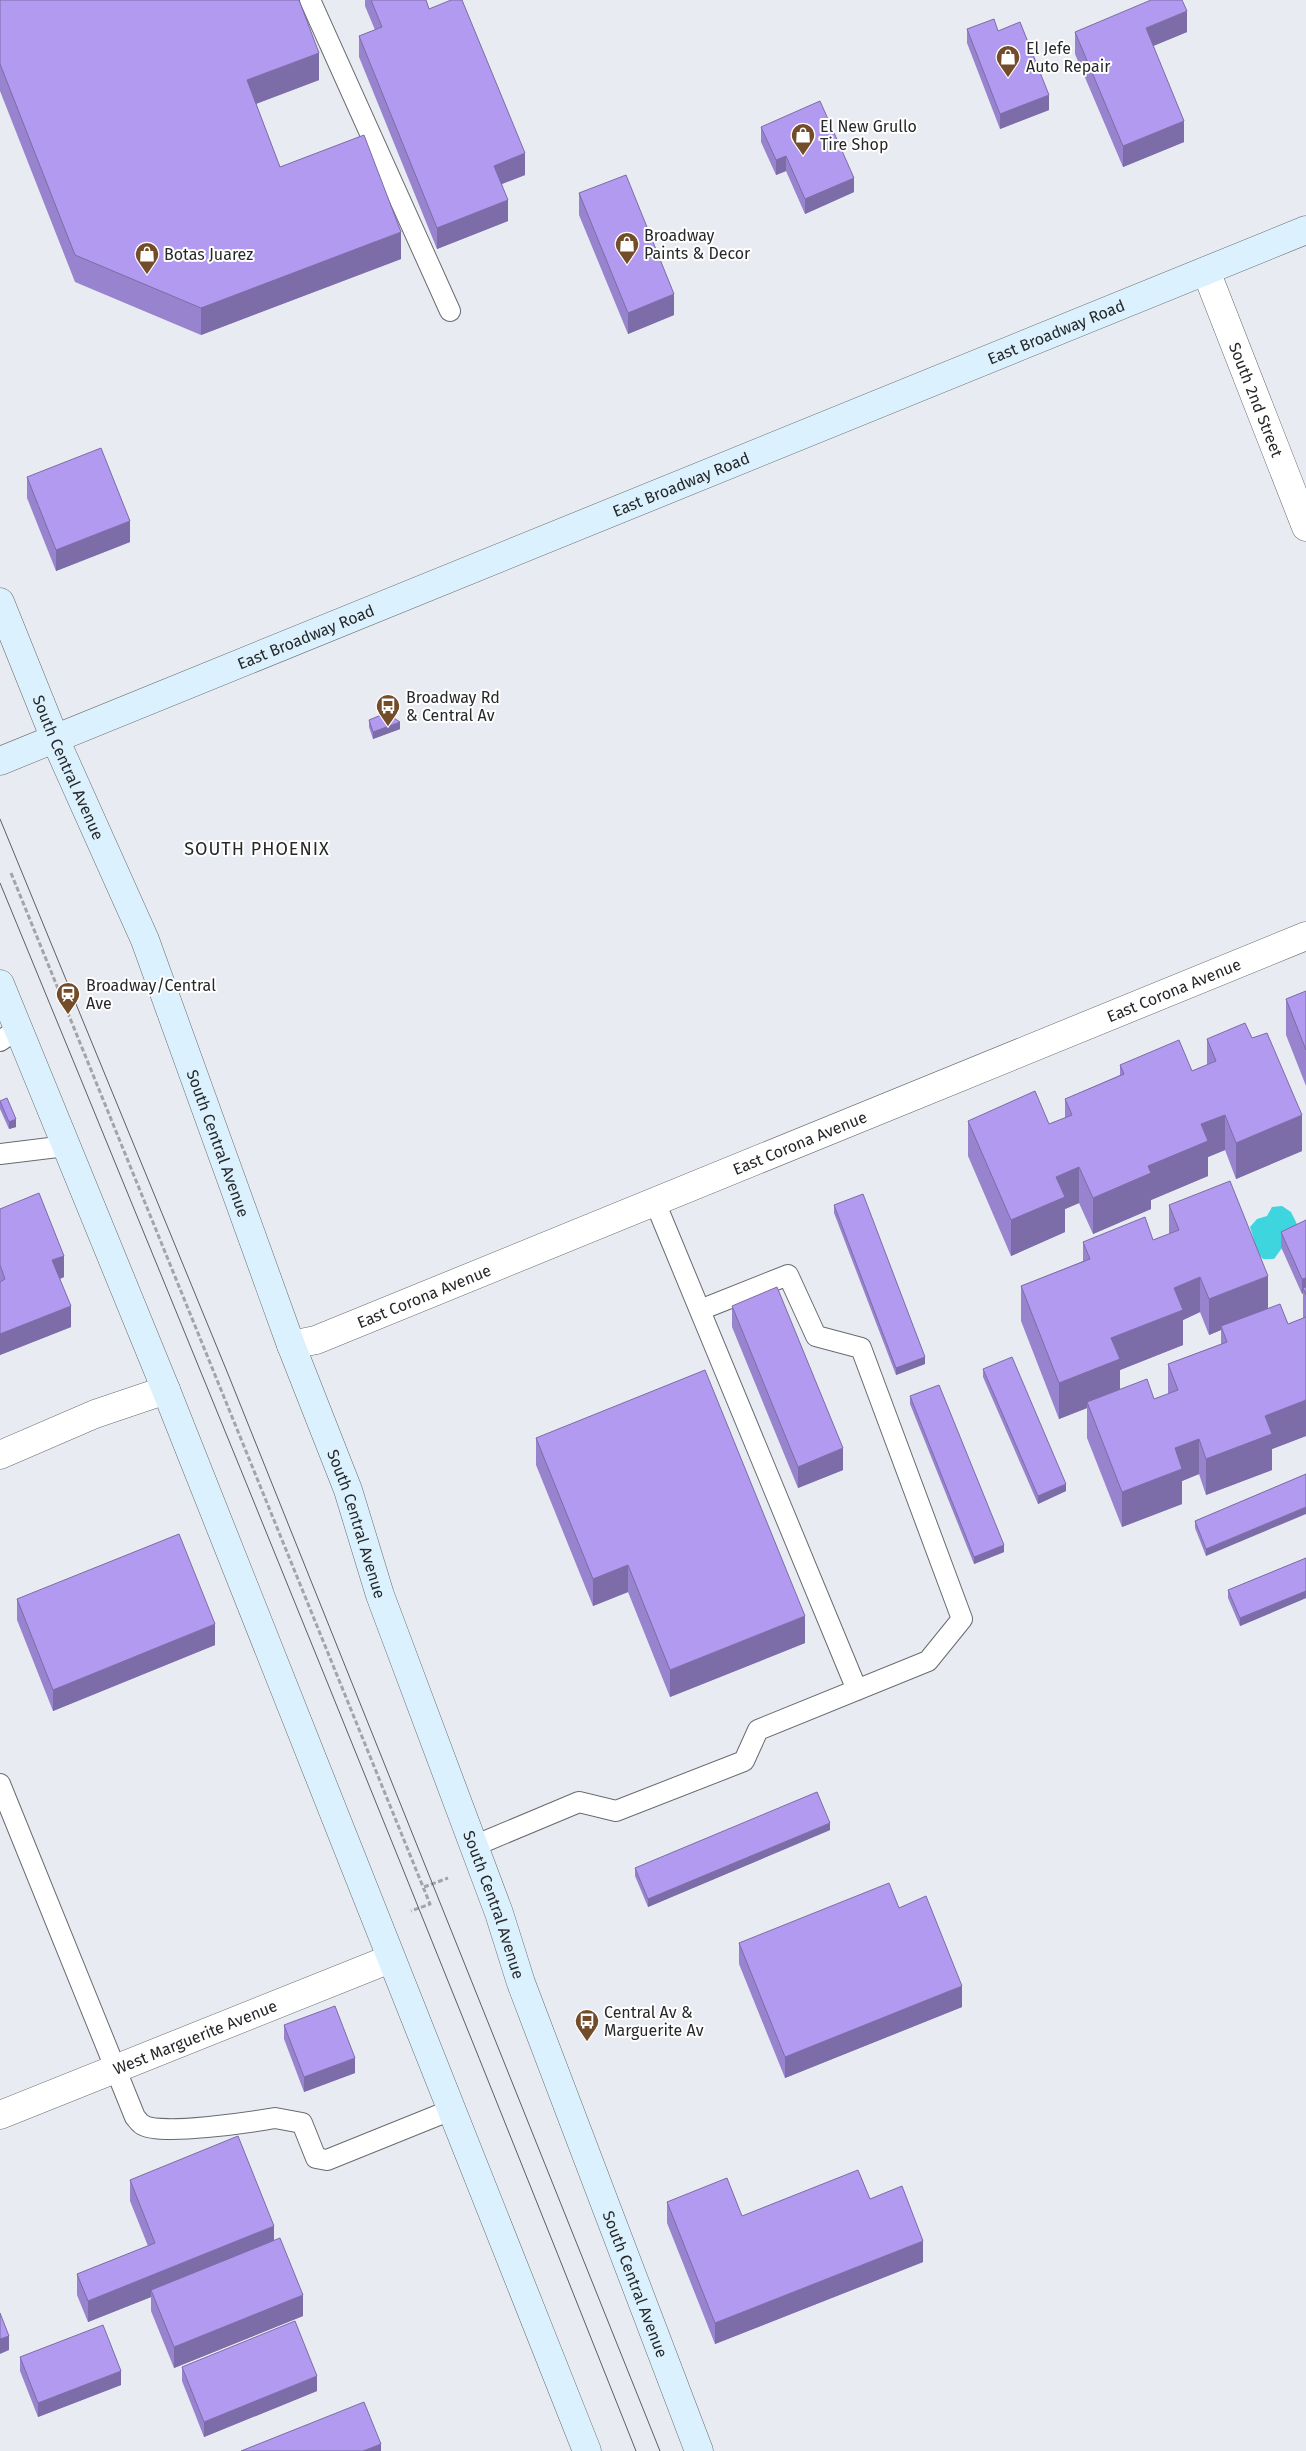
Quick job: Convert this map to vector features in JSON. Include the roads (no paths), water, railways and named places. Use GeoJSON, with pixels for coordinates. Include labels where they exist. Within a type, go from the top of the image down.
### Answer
{"type":"FeatureCollection","features":[{"type":"Feature","properties":{"kind":"main road","name":"East Broadway Road"},"geometry":{"type":"LineString","coordinates":[[0,761],[1306,230]]}},
{"type":"Feature","properties":{"kind":"main road","name":"South Central Avenue"},"geometry":{"type":"LineString","coordinates":[[0,602],[55,738],[145,940],[291,1345],[348,1490],[380,1595],[499,1913],[521,1983],[699,2451]]}},
{"type":"Feature","properties":{"kind":"main road"},"geometry":{"type":"LineString","coordinates":[[0,984],[9,1035],[66,1146],[166,1390],[587,2451]]}},
{"type":"Feature","properties":{"kind":"street","name":"South 2nd Street"},"geometry":{"type":"LineString","coordinates":[[1206,271],[1306,527]]}},
{"type":"Feature","properties":{"kind":"street","name":"East Corona Avenue"},"geometry":{"type":"LineString","coordinates":[[291,1345],[316,1340],[1306,936]]}},
{"type":"Feature","properties":{"kind":"street"},"geometry":{"type":"LineString","coordinates":[[0,1455],[95,1414],[166,1390]]}},
{"type":"Feature","properties":{"kind":"street","name":"West Marguerite Avenue"},"geometry":{"type":"LineString","coordinates":[[0,2115],[390,1958]]}},
{"type":"Feature","properties":{"kind":"lane"},"geometry":{"type":"LineString","coordinates":[[310,0],[450,311]]}},
{"type":"Feature","properties":{"kind":"lane"},"geometry":{"type":"LineString","coordinates":[[0,1154],[66,1146]]}},
{"type":"Feature","properties":{"kind":"lane"},"geometry":{"type":"LineString","coordinates":[[655,1202],[857,1690]]}},
{"type":"Feature","properties":{"kind":"lane"},"geometry":{"type":"LineString","coordinates":[[474,1846],[580,1802],[616,1811],[744,1761],[758,1730],[928,1661],[962,1619],[861,1348],[816,1336],[788,1275],[700,1310]]}},
{"type":"Feature","properties":{"kind":"lane"},"geometry":{"type":"LineString","coordinates":[[2,1797],[135,2117],[142,2125],[153,2129],[179,2129],[275,2118],[285,2119],[302,2123],[316,2158],[327,2160],[451,2110]]}},
{"type":"Feature","properties":{"kind":"water"},"geometry":{"type":"Polygon","coordinates":[[[1282,1206],[1291,1212],[1298,1226],[1274,1259],[1263,1259],[1255,1250],[1250,1227],[1257,1219],[1267,1216],[1272,1207],[1282,1206]]]}},
{"type":"Feature","properties":{"kind":"tram line"},"geometry":{"type":"LineString","coordinates":[[0,819],[228,1374],[660,2451]]}},
{"type":"Feature","properties":{"kind":"tram line"},"geometry":{"type":"LineString","coordinates":[[0,883],[321,1666],[636,2451]]}},
{"type":"Feature","properties":{"kind":"place","name":"El Jefe Auto Repair"},"geometry":{"type":"Point","coordinates":[1008,78]}},
{"type":"Feature","properties":{"kind":"place","name":"El New Grullo Tire Shop"},"geometry":{"type":"Point","coordinates":[803,156]}},
{"type":"Feature","properties":{"kind":"place","name":"Broadway Paints & Decor"},"geometry":{"type":"Point","coordinates":[627,265]}},
{"type":"Feature","properties":{"kind":"place","name":"Botas Juarez"},"geometry":{"type":"Point","coordinates":[147,275]}},
{"type":"Feature","properties":{"kind":"place","name":"Broadway Rd & Central Av"},"geometry":{"type":"Point","coordinates":[388,727]}},
{"type":"Feature","properties":{"kind":"place","name":"Broadway/Central Ave"},"geometry":{"type":"Point","coordinates":[68,1015]}},
{"type":"Feature","properties":{"kind":"place","name":"Central Av & Marguerite Av"},"geometry":{"type":"Point","coordinates":[587,2042]}},
{"type":"Feature","properties":{"kind":"district","name":"SOUTH PHOENIX"},"geometry":{"type":"Point","coordinates":[257,849]}}]}
